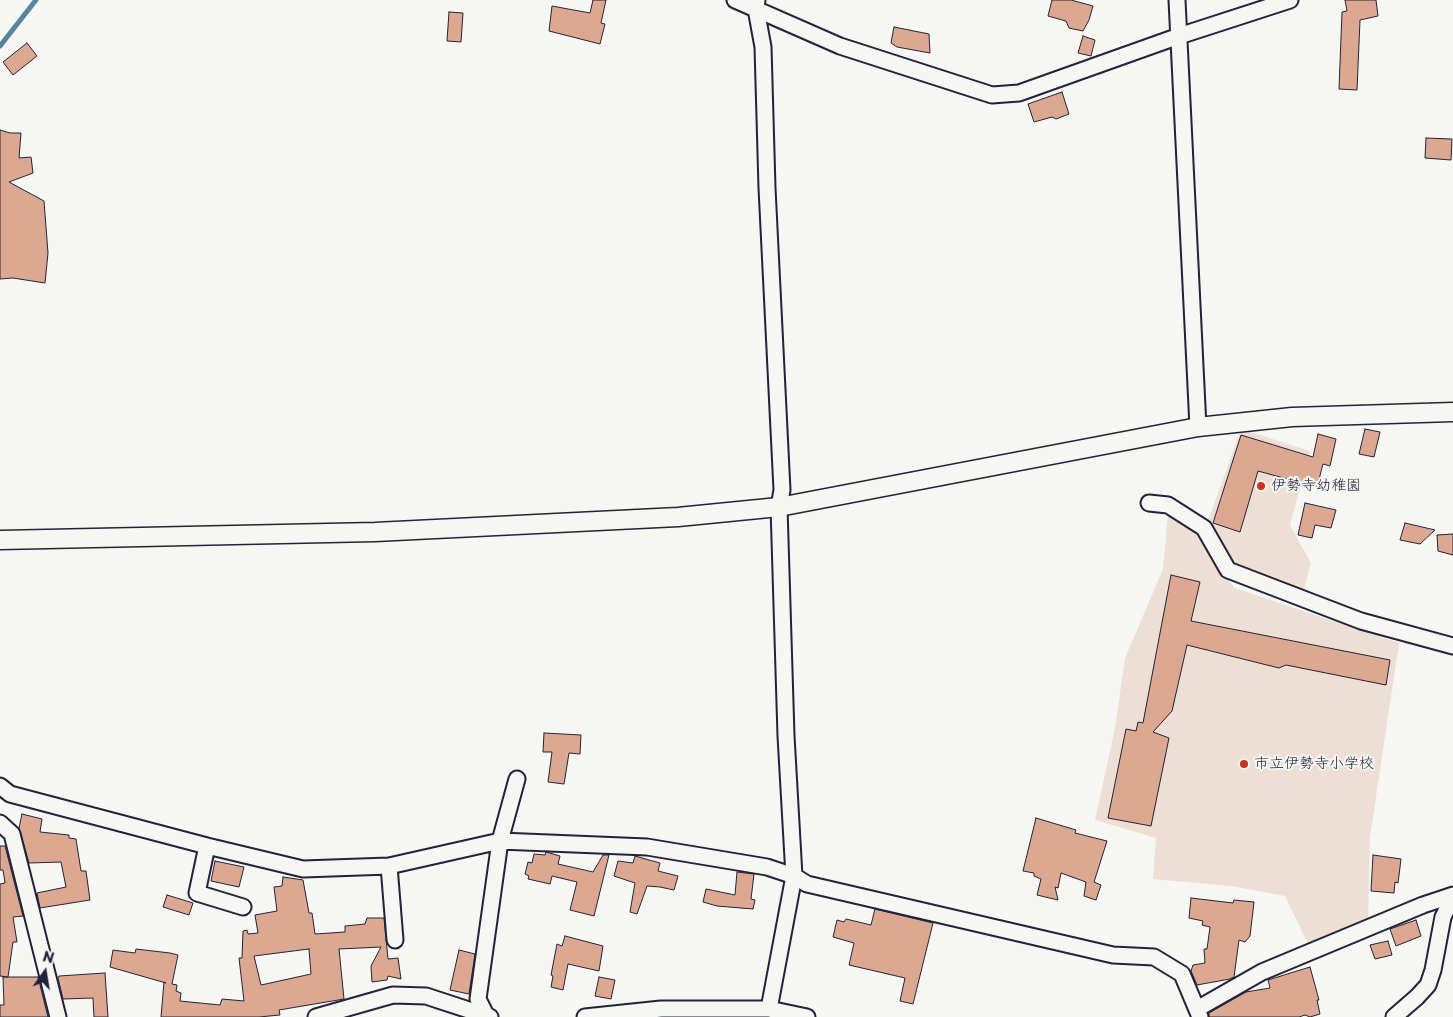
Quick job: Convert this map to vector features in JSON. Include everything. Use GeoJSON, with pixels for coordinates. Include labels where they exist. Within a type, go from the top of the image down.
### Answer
{"type":"FeatureCollection","features":[{"type":"Feature","properties":{"kind":"street"},"geometry":{"type":"LineString","coordinates":[[735,0],[756,5],[840,46],[992,95],[1019,93],[1178,36],[1290,0]]}},
{"type":"Feature","properties":{"kind":"street"},"geometry":{"type":"LineString","coordinates":[[1177,0],[1198,427]]}},
{"type":"Feature","properties":{"kind":"street"},"geometry":{"type":"LineString","coordinates":[[756,5],[763,47],[767,188],[782,490],[780,507],[786,736],[794,876],[769,1009]]}},
{"type":"Feature","properties":{"kind":"street"},"geometry":{"type":"LineString","coordinates":[[0,540],[375,532],[678,517],[780,507],[1198,427],[1292,417],[1453,412]]}},
{"type":"Feature","properties":{"kind":"street"},"geometry":{"type":"LineString","coordinates":[[1149,503],[1168,504],[1204,528],[1228,570],[1361,621],[1453,646]]}},
{"type":"Feature","properties":{"kind":"street"},"geometry":{"type":"LineString","coordinates":[[488,1017],[478,999],[500,841],[518,779]]}},
{"type":"Feature","properties":{"kind":"street"},"geometry":{"type":"LineString","coordinates":[[0,786],[10,794],[207,846],[303,869],[389,866],[500,841],[647,847],[767,867],[794,876],[807,884],[1103,952],[1154,957],[1182,974],[1199,1013],[1262,972],[1423,905],[1453,896]]}},
{"type":"Feature","properties":{"kind":"street"},"geometry":{"type":"LineString","coordinates":[[0,823],[12,834],[58,1017]]}},
{"type":"Feature","properties":{"kind":"street"},"geometry":{"type":"LineString","coordinates":[[207,846],[196,893],[243,907]]}},
{"type":"Feature","properties":{"kind":"street"},"geometry":{"type":"LineString","coordinates":[[389,866],[395,940]]}},
{"type":"Feature","properties":{"kind":"street"},"geometry":{"type":"LineString","coordinates":[[1394,1017],[1417,997],[1428,984],[1433,970],[1443,917],[1453,896]]}},
{"type":"Feature","properties":{"kind":"street"},"geometry":{"type":"LineString","coordinates":[[316,1017],[393,995],[426,996],[488,1017]]}},
{"type":"Feature","properties":{"kind":"street"},"geometry":{"type":"LineString","coordinates":[[586,1017],[769,1009],[808,1017]]}},
{"type":"Feature","properties":{"kind":"shaded area","name":"伊勢寺幼稚園"},"geometry":{"type":"Polygon","coordinates":[[[1241,429],[1310,451],[1290,525],[1311,563],[1302,596],[1233,568],[1208,521],[1241,429]]]}},
{"type":"Feature","properties":{"kind":"shaded area","name":"市立伊勢寺小学校"},"geometry":{"type":"Polygon","coordinates":[[[1168,514],[1202,535],[1215,566],[1235,588],[1399,643],[1370,837],[1368,922],[1309,946],[1285,896],[1231,886],[1153,879],[1156,838],[1095,820],[1115,728],[1125,658],[1163,569],[1168,514]]]}},
{"type":"Feature","properties":{"kind":"building"},"geometry":{"type":"Polygon","coordinates":[[[593,0],[606,0],[601,23],[605,24],[600,44],[549,31],[552,6],[590,13],[593,0]]]}},
{"type":"Feature","properties":{"kind":"building"},"geometry":{"type":"Polygon","coordinates":[[[1052,0],[1071,0],[1093,6],[1083,31],[1069,28],[1066,21],[1048,16],[1052,0]]]}},
{"type":"Feature","properties":{"kind":"building"},"geometry":{"type":"Polygon","coordinates":[[[1345,0],[1376,0],[1378,16],[1360,20],[1357,90],[1339,89],[1342,12],[1347,11],[1345,0]]]}},
{"type":"Feature","properties":{"kind":"building"},"geometry":{"type":"Polygon","coordinates":[[[449,12],[463,13],[461,42],[447,41],[449,12]]]}},
{"type":"Feature","properties":{"kind":"building"},"geometry":{"type":"Polygon","coordinates":[[[894,27],[929,34],[930,53],[897,47],[891,43],[894,27]]]}},
{"type":"Feature","properties":{"kind":"building"},"geometry":{"type":"Polygon","coordinates":[[[1083,36],[1095,40],[1091,56],[1078,53],[1083,36]]]}},
{"type":"Feature","properties":{"kind":"building"},"geometry":{"type":"Polygon","coordinates":[[[27,43],[37,56],[13,75],[3,62],[27,43]]]}},
{"type":"Feature","properties":{"kind":"building"},"geometry":{"type":"Polygon","coordinates":[[[1062,92],[1069,114],[1056,119],[1052,117],[1034,122],[1028,104],[1062,92]]]}},
{"type":"Feature","properties":{"kind":"building"},"geometry":{"type":"Polygon","coordinates":[[[0,130],[10,133],[21,133],[19,158],[31,157],[33,173],[9,182],[44,201],[48,253],[45,283],[13,278],[0,279],[0,130]]]}},
{"type":"Feature","properties":{"kind":"building"},"geometry":{"type":"Polygon","coordinates":[[[1426,138],[1452,139],[1451,160],[1425,158],[1426,138]]]}},
{"type":"Feature","properties":{"kind":"building"},"geometry":{"type":"Polygon","coordinates":[[[1365,429],[1380,432],[1374,457],[1359,454],[1365,429]]]}},
{"type":"Feature","properties":{"kind":"building"},"geometry":{"type":"Polygon","coordinates":[[[1318,434],[1336,439],[1330,466],[1323,464],[1317,487],[1258,471],[1240,532],[1213,523],[1241,435],[1313,457],[1318,434]]]}},
{"type":"Feature","properties":{"kind":"building"},"geometry":{"type":"Polygon","coordinates":[[[1305,503],[1336,510],[1331,528],[1315,525],[1312,538],[1298,535],[1305,503]]]}},
{"type":"Feature","properties":{"kind":"building"},"geometry":{"type":"Polygon","coordinates":[[[1405,523],[1435,530],[1420,544],[1400,540],[1405,523]]]}},
{"type":"Feature","properties":{"kind":"building"},"geometry":{"type":"Polygon","coordinates":[[[1453,534],[1453,555],[1438,551],[1437,535],[1453,534]]]}},
{"type":"Feature","properties":{"kind":"building"},"geometry":{"type":"Polygon","coordinates":[[[1171,575],[1200,582],[1191,621],[1390,660],[1386,685],[1286,665],[1279,668],[1187,645],[1172,711],[1153,732],[1169,738],[1151,826],[1108,818],[1126,729],[1136,731],[1138,722],[1143,723],[1171,575]]]}},
{"type":"Feature","properties":{"kind":"building"},"geometry":{"type":"Polygon","coordinates":[[[544,733],[581,735],[580,754],[569,753],[564,784],[548,782],[552,752],[543,752],[544,733]]]}},
{"type":"Feature","properties":{"kind":"building"},"geometry":{"type":"Polygon","coordinates":[[[22,814],[42,819],[40,832],[69,835],[69,838],[76,839],[81,871],[86,871],[90,900],[40,908],[37,893],[66,887],[61,862],[29,863],[19,828],[22,814]]]}},
{"type":"Feature","properties":{"kind":"building"},"geometry":{"type":"Polygon","coordinates":[[[1036,818],[1076,830],[1075,833],[1107,841],[1094,882],[1101,885],[1096,900],[1084,896],[1086,882],[1061,873],[1058,888],[1055,887],[1058,900],[1037,895],[1041,879],[1034,876],[1034,873],[1023,871],[1036,818]]]}},
{"type":"Feature","properties":{"kind":"building"},"geometry":{"type":"Polygon","coordinates":[[[0,846],[5,846],[23,916],[13,917],[17,942],[13,942],[8,977],[0,976],[0,884],[5,883],[3,870],[0,870],[0,846]]]}},
{"type":"Feature","properties":{"kind":"building"},"geometry":{"type":"Polygon","coordinates":[[[546,852],[560,856],[558,864],[593,872],[603,855],[609,855],[594,916],[570,910],[577,882],[552,876],[550,884],[528,879],[529,876],[525,874],[528,862],[532,863],[534,854],[545,855],[546,852]]]}},
{"type":"Feature","properties":{"kind":"building"},"geometry":{"type":"Polygon","coordinates":[[[1373,855],[1401,859],[1398,883],[1395,882],[1394,893],[1371,891],[1373,855]]]}},
{"type":"Feature","properties":{"kind":"building"},"geometry":{"type":"Polygon","coordinates":[[[635,856],[660,863],[658,871],[678,876],[674,890],[647,886],[637,914],[630,912],[635,883],[614,876],[618,861],[633,863],[635,856]]]}},
{"type":"Feature","properties":{"kind":"building"},"geometry":{"type":"Polygon","coordinates":[[[215,861],[244,867],[239,887],[211,881],[215,861]]]}},
{"type":"Feature","properties":{"kind":"building"},"geometry":{"type":"Polygon","coordinates":[[[737,872],[754,874],[751,899],[755,900],[753,909],[717,906],[703,902],[706,889],[735,895],[737,872]]]}},
{"type":"Feature","properties":{"kind":"building"},"geometry":{"type":"Polygon","coordinates":[[[283,877],[303,880],[309,913],[312,913],[315,934],[345,932],[345,926],[365,924],[367,918],[384,918],[388,959],[398,958],[401,979],[388,976],[387,980],[372,982],[371,966],[381,947],[339,949],[344,999],[279,1010],[280,1015],[259,1017],[161,1017],[164,982],[110,967],[113,950],[135,953],[136,949],[178,955],[172,984],[177,985],[176,991],[181,993],[180,1001],[220,1005],[222,999],[244,1001],[239,958],[242,958],[243,931],[247,930],[248,934],[258,933],[255,915],[277,911],[274,887],[282,886],[283,877]],[[309,949],[254,956],[261,985],[311,974],[309,949]]]}},
{"type":"Feature","properties":{"kind":"building"},"geometry":{"type":"Polygon","coordinates":[[[167,895],[193,903],[189,915],[163,907],[167,895]]]}},
{"type":"Feature","properties":{"kind":"building"},"geometry":{"type":"Polygon","coordinates":[[[1191,898],[1233,903],[1234,900],[1254,902],[1250,936],[1245,942],[1239,940],[1234,977],[1197,985],[1191,971],[1193,965],[1205,963],[1204,949],[1207,949],[1210,927],[1202,925],[1203,921],[1189,918],[1191,898]]]}},
{"type":"Feature","properties":{"kind":"building"},"geometry":{"type":"Polygon","coordinates":[[[875,909],[933,923],[913,1004],[900,1001],[905,978],[849,965],[854,943],[833,937],[837,920],[844,922],[846,919],[871,925],[875,909]]]}},
{"type":"Feature","properties":{"kind":"building"},"geometry":{"type":"Polygon","coordinates":[[[1416,920],[1421,936],[1396,946],[1390,929],[1416,920]]]}},
{"type":"Feature","properties":{"kind":"building"},"geometry":{"type":"Polygon","coordinates":[[[565,936],[603,946],[599,971],[568,964],[563,990],[551,987],[553,976],[551,975],[557,944],[562,946],[565,936]]]}},
{"type":"Feature","properties":{"kind":"building"},"geometry":{"type":"Polygon","coordinates":[[[1388,941],[1392,955],[1375,959],[1370,945],[1388,941]]]}},
{"type":"Feature","properties":{"kind":"building"},"geometry":{"type":"Polygon","coordinates":[[[459,950],[475,954],[469,994],[450,990],[459,950]]]}},
{"type":"Feature","properties":{"kind":"building"},"geometry":{"type":"Polygon","coordinates":[[[1310,967],[1319,1000],[1317,1000],[1320,1014],[1310,1017],[1305,1015],[1299,1017],[1209,1017],[1209,1013],[1246,992],[1270,988],[1268,980],[1310,967]]]}},
{"type":"Feature","properties":{"kind":"building"},"geometry":{"type":"Polygon","coordinates":[[[105,973],[108,1017],[94,1017],[93,998],[63,999],[59,976],[105,973]]]}},
{"type":"Feature","properties":{"kind":"building"},"geometry":{"type":"Polygon","coordinates":[[[3,977],[38,977],[48,1017],[0,1017],[0,1005],[4,1005],[3,977]]]}},
{"type":"Feature","properties":{"kind":"building"},"geometry":{"type":"Polygon","coordinates":[[[599,977],[615,980],[611,999],[595,996],[599,977]]]}},
{"type":"Feature","properties":{"kind":"waterway"},"geometry":{"type":"LineString","coordinates":[[0,46],[36,0]]}},
{"type":"Feature","properties":{"kind":"place","name":"伊勢寺幼稚園"},"geometry":{"type":"Point","coordinates":[1261,486]}},
{"type":"Feature","properties":{"kind":"place","name":"市立伊勢寺小学校"},"geometry":{"type":"Point","coordinates":[1244,764]}}]}
